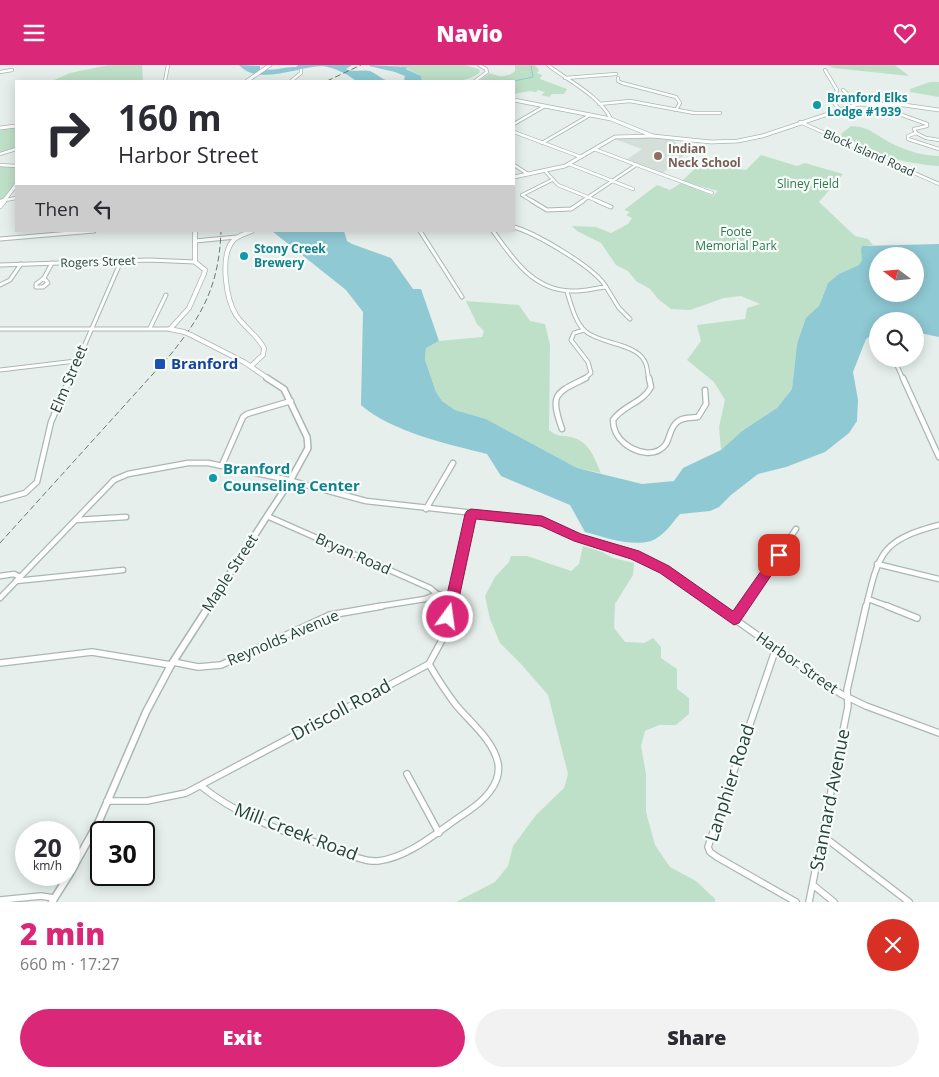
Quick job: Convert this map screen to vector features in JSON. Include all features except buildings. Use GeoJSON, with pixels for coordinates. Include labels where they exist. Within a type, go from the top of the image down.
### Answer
{"type":"FeatureCollection","features":[{"type":"Feature","properties":{"kind":"main road"},"geometry":{"type":"LineString","coordinates":[[515,100],[611,119],[653,135],[711,142],[733,142],[770,134],[800,122],[858,104],[912,105],[939,110]]}},
{"type":"Feature","properties":{"kind":"main road"},"geometry":{"type":"LineString","coordinates":[[0,206],[15,186]]}},
{"type":"Feature","properties":{"kind":"street"},"geometry":{"type":"LineString","coordinates":[[165,80],[168,65]]}},
{"type":"Feature","properties":{"kind":"street"},"geometry":{"type":"LineString","coordinates":[[248,80],[270,65]]}},
{"type":"Feature","properties":{"kind":"street"},"geometry":{"type":"LineString","coordinates":[[476,80],[487,72],[486,69],[479,65]]}},
{"type":"Feature","properties":{"kind":"street"},"geometry":{"type":"LineString","coordinates":[[548,65],[599,104],[610,115],[611,119]]}},
{"type":"Feature","properties":{"kind":"street"},"geometry":{"type":"LineString","coordinates":[[0,72],[12,70]]}},
{"type":"Feature","properties":{"kind":"street"},"geometry":{"type":"LineString","coordinates":[[292,80],[302,70]]}},
{"type":"Feature","properties":{"kind":"street"},"geometry":{"type":"LineString","coordinates":[[825,70],[837,90],[833,101],[839,109]]}},
{"type":"Feature","properties":{"kind":"street"},"geometry":{"type":"LineString","coordinates":[[565,78],[616,74]]}},
{"type":"Feature","properties":{"kind":"street"},"geometry":{"type":"LineString","coordinates":[[618,78],[618,81],[622,83],[675,96],[680,103],[676,110]]}},
{"type":"Feature","properties":{"kind":"street"},"geometry":{"type":"LineString","coordinates":[[843,90],[858,104]]}},
{"type":"Feature","properties":{"kind":"street"},"geometry":{"type":"LineString","coordinates":[[599,104],[630,101],[701,114],[720,113]]}},
{"type":"Feature","properties":{"kind":"street"},"geometry":{"type":"LineString","coordinates":[[884,104],[888,110],[917,118],[928,124],[927,126],[914,129],[914,132],[926,138],[939,141]]}},
{"type":"Feature","properties":{"kind":"street"},"geometry":{"type":"LineString","coordinates":[[515,123],[545,106]]}},
{"type":"Feature","properties":{"kind":"street"},"geometry":{"type":"LineString","coordinates":[[542,143],[590,115]]}},
{"type":"Feature","properties":{"kind":"street","name":"Block Island Road"},"geometry":{"type":"LineString","coordinates":[[800,122],[939,184]]}},
{"type":"Feature","properties":{"kind":"street"},"geometry":{"type":"LineString","coordinates":[[0,128],[15,126]]}},
{"type":"Feature","properties":{"kind":"street"},"geometry":{"type":"LineString","coordinates":[[515,132],[581,157]]}},
{"type":"Feature","properties":{"kind":"street"},"geometry":{"type":"LineString","coordinates":[[916,133],[908,137],[908,139],[939,149]]}},
{"type":"Feature","properties":{"kind":"street"},"geometry":{"type":"LineString","coordinates":[[515,177],[569,164],[615,137],[653,135]]}},
{"type":"Feature","properties":{"kind":"street"},"geometry":{"type":"LineString","coordinates":[[0,154],[15,149]]}},
{"type":"Feature","properties":{"kind":"street"},"geometry":{"type":"LineString","coordinates":[[594,149],[712,193]]}},
{"type":"Feature","properties":{"kind":"street"},"geometry":{"type":"LineString","coordinates":[[569,164],[634,189]]}},
{"type":"Feature","properties":{"kind":"street"},"geometry":{"type":"LineString","coordinates":[[0,165],[15,166]]}},
{"type":"Feature","properties":{"kind":"street"},"geometry":{"type":"LineString","coordinates":[[552,180],[522,195],[547,210],[571,209],[636,165]]}},
{"type":"Feature","properties":{"kind":"street"},"geometry":{"type":"LineString","coordinates":[[515,166],[528,174]]}},
{"type":"Feature","properties":{"kind":"street"},"geometry":{"type":"LineString","coordinates":[[545,171],[558,185],[611,207]]}},
{"type":"Feature","properties":{"kind":"street"},"geometry":{"type":"LineString","coordinates":[[2,201],[15,198]]}},
{"type":"Feature","properties":{"kind":"street"},"geometry":{"type":"LineString","coordinates":[[515,227],[527,230],[594,272],[604,282],[620,309],[630,319]]}},
{"type":"Feature","properties":{"kind":"street"},"geometry":{"type":"LineString","coordinates":[[0,239],[82,232]]}},
{"type":"Feature","properties":{"kind":"street"},"geometry":{"type":"LineString","coordinates":[[0,329],[170,329],[189,308],[202,282],[205,270],[195,262],[195,232]]}},
{"type":"Feature","properties":{"kind":"street"},"geometry":{"type":"LineString","coordinates":[[195,241],[237,237],[250,232]]}},
{"type":"Feature","properties":{"kind":"street"},"geometry":{"type":"LineString","coordinates":[[421,232],[462,297]]}},
{"type":"Feature","properties":{"kind":"street"},"geometry":{"type":"LineString","coordinates":[[494,232],[526,275],[544,285],[567,292],[606,287]]}},
{"type":"Feature","properties":{"kind":"street"},"geometry":{"type":"LineString","coordinates":[[237,237],[228,249],[226,289],[236,315],[264,348],[263,355],[251,366]]}},
{"type":"Feature","properties":{"kind":"street","name":"Rogers Street"},"geometry":{"type":"LineString","coordinates":[[0,265],[121,261],[195,262]]}},
{"type":"Feature","properties":{"kind":"street","name":"Elm Street"},"geometry":{"type":"LineString","coordinates":[[0,500],[22,496],[32,490],[37,483],[51,422],[121,261]]}},
{"type":"Feature","properties":{"kind":"street"},"geometry":{"type":"LineString","coordinates":[[44,279],[52,263]]}},
{"type":"Feature","properties":{"kind":"street"},"geometry":{"type":"LineString","coordinates":[[0,285],[10,280],[21,264]]}},
{"type":"Feature","properties":{"kind":"street"},"geometry":{"type":"LineString","coordinates":[[567,292],[584,330],[608,343],[640,356],[644,361],[651,385],[648,394],[629,408],[618,413],[613,425],[624,445],[630,449],[652,452],[662,448],[667,444],[678,422],[698,417],[702,413],[707,403],[705,390]]}},
{"type":"Feature","properties":{"kind":"street"},"geometry":{"type":"LineString","coordinates":[[150,328],[166,295]]}},
{"type":"Feature","properties":{"kind":"street","name":"Maple Street"},"geometry":{"type":"LineString","coordinates":[[80,856],[92,835],[146,712],[172,664],[290,481],[306,455],[308,444],[291,401],[281,386],[251,366],[192,335],[170,329]]}},
{"type":"Feature","properties":{"kind":"street"},"geometry":{"type":"LineString","coordinates":[[562,429],[556,407],[557,393],[563,387],[586,378],[591,373],[588,362],[571,340],[574,333],[584,330]]}},
{"type":"Feature","properties":{"kind":"street"},"geometry":{"type":"LineString","coordinates":[[0,370],[76,361]]}},
{"type":"Feature","properties":{"kind":"street"},"geometry":{"type":"LineString","coordinates":[[898,367],[939,457]]}},
{"type":"Feature","properties":{"kind":"street"},"geometry":{"type":"LineString","coordinates":[[222,465],[243,417],[291,401]]}},
{"type":"Feature","properties":{"kind":"street","name":"Harbor Street"},"geometry":{"type":"LineString","coordinates":[[76,520],[114,480],[128,474],[200,462],[222,465],[290,481],[359,500],[542,521],[578,537],[635,555],[665,570],[848,698],[939,733]]}},
{"type":"Feature","properties":{"kind":"street"},"geometry":{"type":"LineString","coordinates":[[426,509],[453,463]]}},
{"type":"Feature","properties":{"kind":"street"},"geometry":{"type":"LineString","coordinates":[[429,663],[442,640],[471,514]]}},
{"type":"Feature","properties":{"kind":"street","name":"Bryan Road"},"geometry":{"type":"LineString","coordinates":[[267,516],[430,588],[437,594]]}},
{"type":"Feature","properties":{"kind":"street"},"geometry":{"type":"LineString","coordinates":[[0,598],[76,520],[126,517]]}},
{"type":"Feature","properties":{"kind":"street","name":"Stannard Avenue"},"geometry":{"type":"LineString","coordinates":[[809,902],[848,705],[847,690],[877,564],[885,550],[895,539],[939,525]]}},
{"type":"Feature","properties":{"kind":"street"},"geometry":{"type":"LineString","coordinates":[[734,619],[796,529]]}},
{"type":"Feature","properties":{"kind":"street"},"geometry":{"type":"LineString","coordinates":[[877,564],[939,579]]}},
{"type":"Feature","properties":{"kind":"street"},"geometry":{"type":"LineString","coordinates":[[0,576],[14,575],[18,579],[124,570]]}},
{"type":"Feature","properties":{"kind":"street","name":"Reynolds Avenue"},"geometry":{"type":"LineString","coordinates":[[0,663],[92,652],[198,667],[221,665],[330,615],[425,599],[437,594],[453,597]]}},
{"type":"Feature","properties":{"kind":"street"},"geometry":{"type":"LineString","coordinates":[[868,599],[917,618]]}},
{"type":"Feature","properties":{"kind":"street","name":"Lanphier Road"},"geometry":{"type":"LineString","coordinates":[[776,648],[708,847],[710,852],[717,857],[796,902]]}},
{"type":"Feature","properties":{"kind":"street","name":"Driscoll Road"},"geometry":{"type":"LineString","coordinates":[[107,801],[152,802],[175,797],[201,786],[429,663]]}},
{"type":"Feature","properties":{"kind":"street","name":"Mill Creek Road"},"geometry":{"type":"LineString","coordinates":[[201,786],[218,800],[242,813],[289,834],[360,859],[377,861],[405,853],[439,833],[476,807],[491,793],[496,782],[498,762],[491,743],[451,698],[429,663]]}},
{"type":"Feature","properties":{"kind":"street"},"geometry":{"type":"LineString","coordinates":[[407,775],[439,833]]}},
{"type":"Feature","properties":{"kind":"street"},"geometry":{"type":"LineString","coordinates":[[823,836],[909,902]]}},
{"type":"Feature","properties":{"kind":"street"},"geometry":{"type":"LineString","coordinates":[[813,885],[834,902]]}},
{"type":"Feature","properties":{"kind":"street","name":"Maple Street"},"geometry":{"type":"LineString","coordinates":[[53,900],[62,886]]}},
{"type":"Feature","properties":{"kind":"street"},"geometry":{"type":"LineString","coordinates":[[0,900],[41,896],[53,900]]}},
{"type":"Feature","properties":{"kind":"shaded area","name":"Indian Neck School"},"geometry":{"type":"Polygon","coordinates":[[[619,137],[671,139],[688,152],[663,173],[626,160],[642,149],[614,139],[619,137]]]}},
{"type":"Feature","properties":{"kind":"green space"},"geometry":{"type":"Polygon","coordinates":[[[109,65],[142,65],[143,80],[54,80],[70,73],[109,65]]]}},
{"type":"Feature","properties":{"kind":"green space"},"geometry":{"type":"Polygon","coordinates":[[[391,65],[465,65],[479,69],[480,72],[464,80],[422,80],[421,76],[406,67],[391,65]]]}},
{"type":"Feature","properties":{"kind":"green space"},"geometry":{"type":"Polygon","coordinates":[[[515,65],[535,65],[539,70],[537,73],[542,75],[540,79],[567,89],[564,94],[552,94],[549,97],[541,95],[545,92],[538,90],[536,92],[530,91],[515,94],[515,80],[480,80],[490,73],[506,76],[515,71],[515,65]]]}},
{"type":"Feature","properties":{"kind":"green space"},"geometry":{"type":"Polygon","coordinates":[[[825,65],[895,65],[909,76],[834,68],[825,65]]]}},
{"type":"Feature","properties":{"kind":"green space"},"geometry":{"type":"Polygon","coordinates":[[[930,82],[939,82],[939,97],[910,92],[910,89],[930,82]]]}},
{"type":"Feature","properties":{"kind":"green space"},"geometry":{"type":"Polygon","coordinates":[[[851,126],[868,130],[910,151],[939,156],[939,166],[912,163],[889,157],[843,139],[841,134],[851,126]]]}},
{"type":"Feature","properties":{"kind":"green space"},"geometry":{"type":"Polygon","coordinates":[[[15,127],[15,148],[0,153],[0,129],[15,127]]]}},
{"type":"Feature","properties":{"kind":"green space"},"geometry":{"type":"Polygon","coordinates":[[[761,155],[797,166],[805,163],[843,174],[819,202],[855,236],[868,239],[873,245],[865,246],[869,263],[826,288],[819,306],[797,344],[792,389],[777,408],[742,431],[721,450],[719,427],[725,400],[714,382],[687,360],[701,341],[697,325],[745,319],[747,308],[760,304],[741,296],[724,298],[690,310],[671,309],[658,299],[650,289],[636,281],[628,271],[616,265],[601,243],[577,231],[572,226],[596,227],[611,233],[628,224],[632,218],[626,215],[630,212],[624,210],[657,185],[670,190],[681,183],[713,196],[718,191],[682,181],[703,161],[746,170],[761,155]]]}},
{"type":"Feature","properties":{"kind":"green space"},"geometry":{"type":"Polygon","coordinates":[[[0,166],[15,167],[15,183],[0,203],[0,166]]]}},
{"type":"Feature","properties":{"kind":"green space"},"geometry":{"type":"Polygon","coordinates":[[[466,301],[519,305],[530,321],[545,324],[550,345],[549,430],[557,435],[577,439],[587,446],[601,473],[577,468],[486,419],[455,410],[442,401],[436,392],[425,360],[426,348],[439,341],[482,337],[484,331],[477,324],[466,301]]]}},
{"type":"Feature","properties":{"kind":"green space"},"geometry":{"type":"Polygon","coordinates":[[[583,546],[613,558],[634,563],[633,575],[615,604],[614,628],[625,642],[644,643],[653,638],[661,647],[661,658],[677,669],[677,689],[689,698],[689,714],[676,725],[659,725],[645,731],[641,746],[646,774],[646,812],[655,845],[670,867],[696,881],[715,899],[715,902],[456,902],[495,882],[508,866],[513,846],[536,815],[564,788],[568,774],[548,695],[500,643],[490,619],[485,596],[495,577],[509,562],[511,556],[527,556],[571,571],[579,564],[583,546]]]}},
{"type":"Feature","properties":{"kind":"water"},"geometry":{"type":"Polygon","coordinates":[[[239,65],[260,66],[260,69],[269,70],[296,67],[298,65],[352,65],[346,69],[370,71],[386,80],[355,80],[332,68],[323,66],[268,75],[247,71],[239,65]]]}},
{"type":"Feature","properties":{"kind":"water"},"geometry":{"type":"Polygon","coordinates":[[[369,66],[407,67],[406,69],[421,76],[422,80],[404,80],[405,76],[395,72],[369,66]]]}},
{"type":"Feature","properties":{"kind":"water"},"geometry":{"type":"Polygon","coordinates":[[[273,232],[344,232],[347,241],[352,244],[391,258],[413,289],[421,289],[439,341],[426,348],[425,360],[436,392],[442,401],[455,410],[486,419],[577,468],[642,484],[674,481],[683,468],[721,450],[742,431],[777,408],[792,389],[797,344],[806,318],[819,306],[828,283],[839,274],[859,265],[862,260],[862,246],[939,244],[939,337],[924,334],[924,312],[869,312],[869,337],[866,339],[853,372],[858,400],[857,421],[849,433],[825,452],[786,467],[758,474],[719,507],[710,511],[680,514],[667,529],[651,541],[635,543],[618,541],[585,532],[570,505],[501,476],[487,454],[404,430],[388,423],[361,405],[363,312],[346,290],[273,232]]]}},
{"type":"Feature","properties":{"kind":"waterway"},"geometry":{"type":"LineString","coordinates":[[515,81],[533,77],[531,65]]}},
{"type":"Feature","properties":{"kind":"railway"},"geometry":{"type":"LineString","coordinates":[[329,80],[361,65]]}},
{"type":"Feature","properties":{"kind":"railway"},"geometry":{"type":"LineString","coordinates":[[0,543],[183,339],[208,297],[217,267],[221,232]]}},
{"type":"Feature","properties":{"kind":"place","name":"Branford Elks Lodge #1939"},"geometry":{"type":"Point","coordinates":[817,105]}},
{"type":"Feature","properties":{"kind":"place","name":"Indian Neck School"},"geometry":{"type":"Point","coordinates":[658,156]}},
{"type":"Feature","properties":{"kind":"place","name":"Stony Creek Brewery"},"geometry":{"type":"Point","coordinates":[244,256]}},
{"type":"Feature","properties":{"kind":"place","name":"Branford"},"geometry":{"type":"Point","coordinates":[160,364]}},
{"type":"Feature","properties":{"kind":"place","name":"Branford Counseling Center"},"geometry":{"type":"Point","coordinates":[213,478]}},
{"type":"Feature","properties":{"kind":"route"},"geometry":{"type":"LineString","coordinates":[[448,617],[471,514],[542,521],[578,537],[646,559],[665,570],[734,619],[779,555]]}},
{"type":"Feature","properties":{"kind":"park label","name":"Sliney Field"},"geometry":{"type":"Point","coordinates":[808,184]}},
{"type":"Feature","properties":{"kind":"park label","name":"Foote Memorial Park"},"geometry":{"type":"Point","coordinates":[736,239]}}]}
